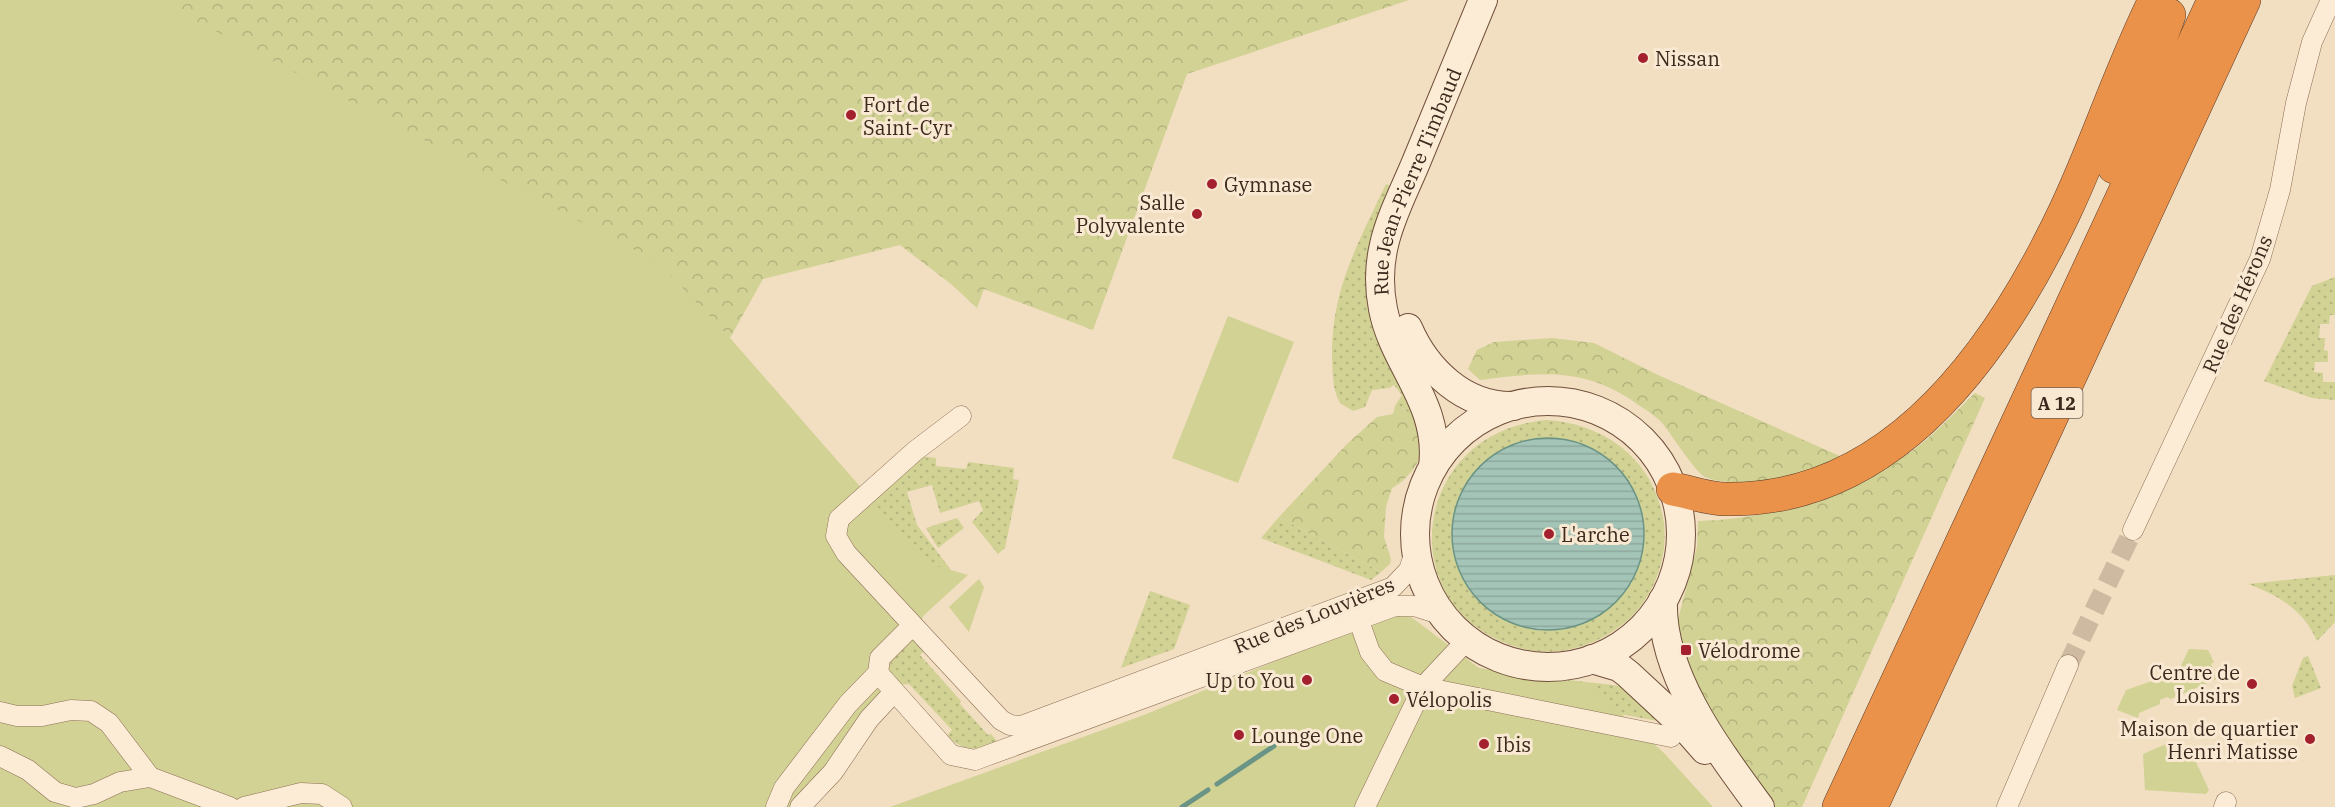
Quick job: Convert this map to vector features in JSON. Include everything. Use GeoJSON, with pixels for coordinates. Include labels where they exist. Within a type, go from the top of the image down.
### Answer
{"type":"FeatureCollection","features":[{"type":"Feature","properties":{"kind":"highway"},"geometry":{"type":"LineString","coordinates":[[1673,489],[1725,499],[1767,498],[1816,487],[1855,469],[1879,454],[1931,412],[1958,382],[1995,333],[2036,267],[2069,202],[2155,0]]}},
{"type":"Feature","properties":{"kind":"highway"},"geometry":{"type":"LineString","coordinates":[[2106,230],[2105,192],[2174,0]]}},
{"type":"Feature","properties":{"kind":"highway","name":"A 12"},"geometry":{"type":"LineString","coordinates":[[1839,807],[2214,0]]}},
{"type":"Feature","properties":{"kind":"highway","name":"A 12"},"geometry":{"type":"LineString","coordinates":[[1871,807],[2244,0]]}},
{"type":"Feature","properties":{"kind":"main road","name":"Rue Jean-Pierre Timbaud"},"geometry":{"type":"LineString","coordinates":[[1433,467],[1434,440],[1426,407],[1387,324],[1380,292],[1382,258],[1384,243],[1402,196],[1483,0]]}},
{"type":"Feature","properties":{"kind":"main road","name":"Rue Jean-Pierre Timbaud"},"geometry":{"type":"LineString","coordinates":[[1504,0],[1407,234],[1402,249],[1398,285],[1399,301],[1410,333],[1436,372],[1452,386],[1480,401],[1492,405],[1515,406]]}},
{"type":"Feature","properties":{"kind":"main road"},"geometry":{"type":"LineString","coordinates":[[1545,402],[1568,403],[1610,417],[1646,444],[1659,462],[1673,489],[1680,518],[1680,548],[1674,577],[1663,600],[1637,633],[1619,646],[1592,659],[1563,666],[1525,664],[1496,656],[1468,639],[1443,615],[1425,583],[1416,549],[1416,524],[1419,502],[1433,467],[1451,443],[1468,428],[1487,416],[1515,406],[1545,402]]}},
{"type":"Feature","properties":{"kind":"main road"},"geometry":{"type":"LineString","coordinates":[[1663,600],[1663,620],[1675,666],[1718,750],[1760,807]]}},
{"type":"Feature","properties":{"kind":"main road"},"geometry":{"type":"LineString","coordinates":[[1592,659],[1613,665],[1628,674],[1683,724],[1705,751],[1743,807]]}},
{"type":"Feature","properties":{"kind":"street","name":"Rue des Hérons"},"geometry":{"type":"LineString","coordinates":[[2133,530],[2260,259],[2280,190],[2296,103],[2312,42],[2331,0]]}},
{"type":"Feature","properties":{"kind":"street","name":"Rue des Louvières"},"geometry":{"type":"LineString","coordinates":[[961,416],[915,451],[839,519],[837,536],[846,553],[912,626],[1001,720],[1010,725],[1021,726],[1355,611],[1403,606],[1443,615]]}},
{"type":"Feature","properties":{"kind":"street","name":"Rue des Louvières"},"geometry":{"type":"LineString","coordinates":[[878,673],[951,755],[975,760],[1059,732],[1355,611],[1399,583],[1409,570],[1416,549]]}},
{"type":"Feature","properties":{"kind":"street"},"geometry":{"type":"LineString","coordinates":[[1355,611],[1370,652],[1385,671],[1423,687],[1671,737]]}},
{"type":"Feature","properties":{"kind":"street"},"geometry":{"type":"LineString","coordinates":[[776,807],[784,788],[848,704],[878,673],[880,658],[912,626]]}},
{"type":"Feature","properties":{"kind":"street"},"geometry":{"type":"LineString","coordinates":[[1365,807],[1423,687],[1468,639]]}},
{"type":"Feature","properties":{"kind":"street"},"geometry":{"type":"LineString","coordinates":[[2007,807],[2068,665]]}},
{"type":"Feature","properties":{"kind":"street"},"geometry":{"type":"LineString","coordinates":[[800,807],[833,772],[869,719],[894,692]]}},
{"type":"Feature","properties":{"kind":"street"},"geometry":{"type":"LineString","coordinates":[[0,712],[17,716],[42,716],[71,710],[91,711],[108,723],[150,777]]}},
{"type":"Feature","properties":{"kind":"street"},"geometry":{"type":"LineString","coordinates":[[810,754],[808,762],[813,772],[824,775],[833,772]]}},
{"type":"Feature","properties":{"kind":"street"},"geometry":{"type":"LineString","coordinates":[[0,756],[28,770],[55,792],[76,798],[94,794],[120,782],[150,777],[230,807]]}},
{"type":"Feature","properties":{"kind":"street"},"geometry":{"type":"LineString","coordinates":[[244,807],[301,793],[322,794],[342,807]]}},
{"type":"Feature","properties":{"kind":"green space"},"geometry":{"type":"Polygon","coordinates":[[[0,0],[156,0],[659,263],[730,338],[927,563],[968,575],[923,616],[917,644],[902,649],[891,662],[891,674],[905,690],[812,807],[0,807],[0,0]]]}},
{"type":"Feature","properties":{"kind":"green space"},"geometry":{"type":"Polygon","coordinates":[[[150,0],[1409,0],[1187,74],[1093,330],[984,289],[977,308],[951,284],[900,245],[763,279],[730,338],[645,279],[150,0]]]}},
{"type":"Feature","properties":{"kind":"green space"},"geometry":{"type":"Polygon","coordinates":[[[1386,184],[1398,189],[1372,264],[1428,438],[1404,409],[1395,406],[1402,395],[1394,385],[1389,388],[1372,390],[1365,407],[1353,411],[1340,403],[1334,387],[1333,333],[1341,288],[1356,247],[1386,184]]]}},
{"type":"Feature","properties":{"kind":"green space"},"geometry":{"type":"Polygon","coordinates":[[[2335,277],[2335,315],[2330,315],[2329,324],[2320,324],[2319,338],[2325,338],[2324,350],[2328,351],[2328,362],[2315,362],[2314,372],[2323,373],[2323,382],[2335,382],[2335,400],[2312,398],[2264,381],[2312,286],[2335,277]]]}},
{"type":"Feature","properties":{"kind":"green space"},"geometry":{"type":"Polygon","coordinates":[[[1228,316],[1294,342],[1238,483],[1172,458],[1228,316]]]}},
{"type":"Feature","properties":{"kind":"green space"},"geometry":{"type":"Polygon","coordinates":[[[1552,338],[1594,343],[1658,375],[1842,457],[1836,470],[1751,482],[1718,481],[1701,474],[1657,418],[1618,392],[1581,378],[1562,375],[1523,375],[1480,380],[1468,369],[1477,350],[1494,342],[1552,338]]]}},
{"type":"Feature","properties":{"kind":"green space"},"geometry":{"type":"Polygon","coordinates":[[[1975,393],[1985,398],[1802,807],[1775,807],[1720,742],[1675,631],[1697,547],[1698,521],[1725,520],[1778,511],[1855,483],[1880,471],[1913,450],[1975,393]]]}},
{"type":"Feature","properties":{"kind":"green space"},"geometry":{"type":"Polygon","coordinates":[[[1395,406],[1411,414],[1428,438],[1415,467],[1405,479],[1392,488],[1386,507],[1384,537],[1391,559],[1390,564],[1381,572],[1279,517],[1347,444],[1377,417],[1393,414],[1395,406]]]}},
{"type":"Feature","properties":{"kind":"green space"},"geometry":{"type":"Polygon","coordinates":[[[1547,420],[1589,429],[1625,450],[1651,482],[1659,502],[1665,538],[1660,566],[1650,593],[1633,616],[1622,625],[1586,645],[1560,651],[1534,651],[1520,648],[1478,628],[1450,599],[1435,563],[1433,525],[1443,487],[1466,455],[1501,431],[1547,420]],[[1515,443],[1486,460],[1464,486],[1581,625],[1610,608],[1632,583],[1515,443]]]}},
{"type":"Feature","properties":{"kind":"green space"},"geometry":{"type":"Polygon","coordinates":[[[918,456],[936,458],[936,466],[966,469],[968,462],[1014,468],[1013,479],[1019,480],[1005,548],[998,554],[972,522],[983,510],[979,501],[940,513],[932,485],[907,492],[917,525],[951,570],[927,601],[852,515],[918,456]]]}},
{"type":"Feature","properties":{"kind":"green space"},"geometry":{"type":"Polygon","coordinates":[[[1279,517],[1381,572],[1371,580],[1261,538],[1279,517]]]}},
{"type":"Feature","properties":{"kind":"green space"},"geometry":{"type":"Polygon","coordinates":[[[957,518],[964,528],[938,548],[926,528],[957,518]]]}},
{"type":"Feature","properties":{"kind":"green space"},"geometry":{"type":"Polygon","coordinates":[[[2335,575],[2335,622],[2317,641],[2305,621],[2289,605],[2270,593],[2248,584],[2335,575]]]}},
{"type":"Feature","properties":{"kind":"green space"},"geometry":{"type":"Polygon","coordinates":[[[979,579],[984,587],[969,632],[949,607],[979,579]]]}},
{"type":"Feature","properties":{"kind":"green space"},"geometry":{"type":"Polygon","coordinates":[[[1150,591],[1190,605],[1174,649],[1121,668],[1150,591]]]}},
{"type":"Feature","properties":{"kind":"green space","name":"Vélopolis"},"geometry":{"type":"Polygon","coordinates":[[[1396,616],[1411,617],[1479,668],[1589,684],[1665,754],[1713,807],[890,807],[1144,715],[1356,628],[1396,616]]]}},
{"type":"Feature","properties":{"kind":"green space"},"geometry":{"type":"Polygon","coordinates":[[[917,644],[926,649],[920,655],[961,701],[960,704],[1000,745],[972,748],[960,745],[947,736],[952,730],[909,684],[899,685],[891,674],[891,662],[902,649],[917,644]]]}},
{"type":"Feature","properties":{"kind":"green space"},"geometry":{"type":"Polygon","coordinates":[[[2189,649],[2208,650],[2214,662],[2211,664],[2217,679],[2171,699],[2167,697],[2160,700],[2160,704],[2139,713],[2138,718],[2117,710],[2126,690],[2178,672],[2189,649]]]}},
{"type":"Feature","properties":{"kind":"green space"},"geometry":{"type":"Polygon","coordinates":[[[2308,656],[2321,688],[2295,698],[2292,686],[2303,658],[2308,656]]]}},
{"type":"Feature","properties":{"kind":"green space"},"geometry":{"type":"Polygon","coordinates":[[[1568,680],[1622,686],[1669,723],[1560,703],[1563,684],[1568,680]]]}},
{"type":"Feature","properties":{"kind":"green space"},"geometry":{"type":"Polygon","coordinates":[[[2173,741],[2182,759],[2193,756],[2209,790],[2206,794],[2145,790],[2143,754],[2173,741]]]}},
{"type":"Feature","properties":{"kind":"shaded area"},"geometry":{"type":"Polygon","coordinates":[[[1548,438],[1576,442],[1601,454],[1616,466],[1628,481],[1640,506],[1644,534],[1640,562],[1628,587],[1616,602],[1601,614],[1576,626],[1548,630],[1520,626],[1495,614],[1480,602],[1468,587],[1456,562],[1452,534],[1456,506],[1468,481],[1480,466],[1495,454],[1520,442],[1548,438]]]}},
{"type":"Feature","properties":{"kind":"waterway"},"geometry":{"type":"LineString","coordinates":[[1282,741],[1288,738]]}},
{"type":"Feature","properties":{"kind":"waterway"},"geometry":{"type":"LineString","coordinates":[[1217,784],[1274,746]]}},
{"type":"Feature","properties":{"kind":"waterway"},"geometry":{"type":"LineString","coordinates":[[1182,807],[1208,790]]}},
{"type":"Feature","properties":{"kind":"tunnel"},"geometry":{"type":"LineString","coordinates":[[2068,665],[2133,530]]}},
{"type":"Feature","properties":{"kind":"place","name":"Nissan"},"geometry":{"type":"Point","coordinates":[1643,58]}},
{"type":"Feature","properties":{"kind":"place","name":"Fort de Saint-Cyr"},"geometry":{"type":"Point","coordinates":[851,115]}},
{"type":"Feature","properties":{"kind":"place","name":"Gymnase"},"geometry":{"type":"Point","coordinates":[1212,184]}},
{"type":"Feature","properties":{"kind":"place","name":"Salle Polyvalente"},"geometry":{"type":"Point","coordinates":[1197,214]}},
{"type":"Feature","properties":{"kind":"place","name":"L'arche"},"geometry":{"type":"Point","coordinates":[1549,534]}},
{"type":"Feature","properties":{"kind":"place","name":"Vélodrome"},"geometry":{"type":"Point","coordinates":[1686,650]}},
{"type":"Feature","properties":{"kind":"place","name":"Up to You"},"geometry":{"type":"Point","coordinates":[1307,680]}},
{"type":"Feature","properties":{"kind":"place","name":"Centre de Loisirs"},"geometry":{"type":"Point","coordinates":[2252,684]}},
{"type":"Feature","properties":{"kind":"place","name":"Vélopolis"},"geometry":{"type":"Point","coordinates":[1394,699]}},
{"type":"Feature","properties":{"kind":"place","name":"Lounge One"},"geometry":{"type":"Point","coordinates":[1239,735]}},
{"type":"Feature","properties":{"kind":"place","name":"Maison de quartier Henri Matisse"},"geometry":{"type":"Point","coordinates":[2310,739]}},
{"type":"Feature","properties":{"kind":"place","name":"Ibis"},"geometry":{"type":"Point","coordinates":[1484,744]}}]}
